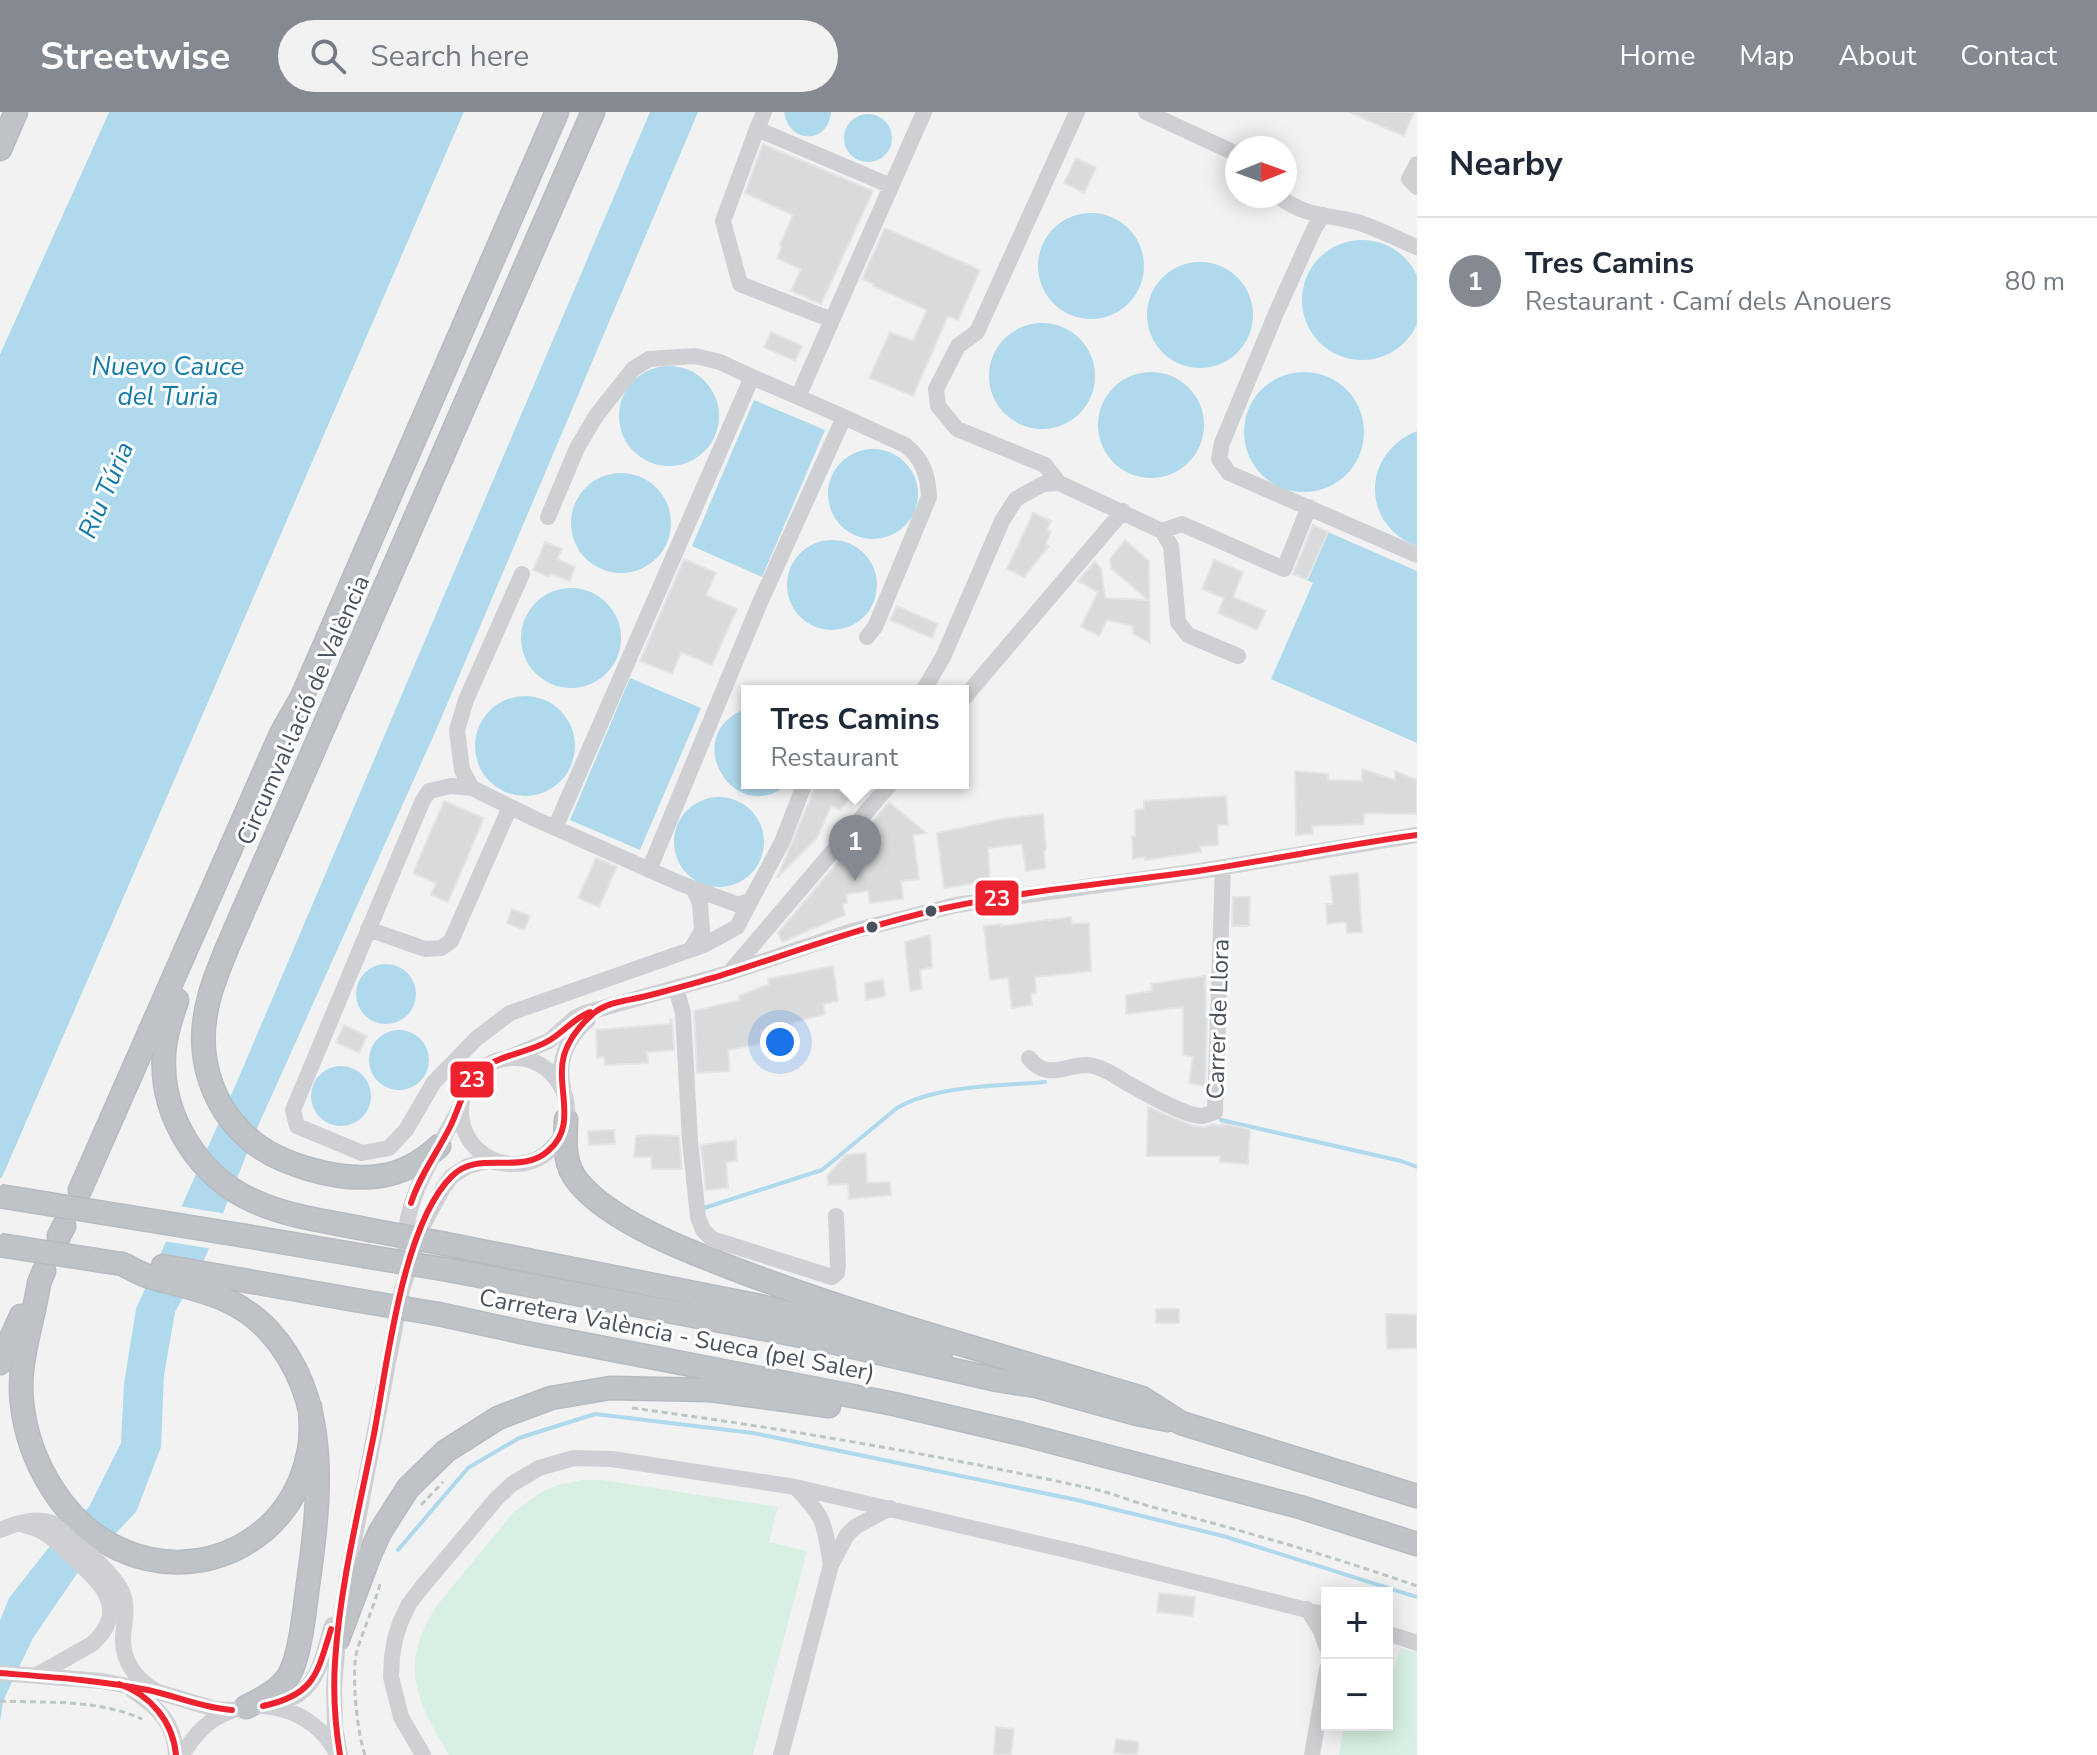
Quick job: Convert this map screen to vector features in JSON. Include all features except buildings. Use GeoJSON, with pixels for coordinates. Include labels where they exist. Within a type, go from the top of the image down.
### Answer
{"type":"FeatureCollection","features":[{"type":"Feature","properties":{"kind":"highway"},"geometry":{"type":"LineString","coordinates":[[0,149],[16,112]]}},
{"type":"Feature","properties":{"kind":"highway","name":"Circumval·lació de València"},"geometry":{"type":"LineString","coordinates":[[80,1190],[281,734],[302,697],[557,112]]}},
{"type":"Feature","properties":{"kind":"highway","name":"Circumval·lació de València"},"geometry":{"type":"LineString","coordinates":[[439,1146],[407,1168],[380,1177],[349,1177],[310,1169],[279,1157],[249,1139],[227,1114],[214,1091],[205,1062],[203,1033],[209,996],[220,966],[593,112]]}},
{"type":"Feature","properties":{"kind":"highway"},"geometry":{"type":"LineString","coordinates":[[302,697],[292,740],[171,1016],[164,1052],[165,1082],[172,1111],[186,1141],[205,1166],[241,1195],[288,1213],[631,1279],[841,1325],[1001,1369],[1036,1386]]}},
{"type":"Feature","properties":{"kind":"highway"},"geometry":{"type":"LineString","coordinates":[[566,1120],[567,1160],[579,1183],[597,1201],[655,1235],[706,1258],[795,1292],[1142,1398],[1181,1423],[1417,1496]]}},
{"type":"Feature","properties":{"kind":"highway","name":"Carretera València - Sueca (pel Saler)"},"geometry":{"type":"LineString","coordinates":[[0,1196],[443,1269],[823,1340],[1036,1386],[1181,1423]]}},
{"type":"Feature","properties":{"kind":"highway"},"geometry":{"type":"LineString","coordinates":[[0,1245],[122,1264],[147,1276],[202,1290],[224,1287],[237,1304],[271,1333],[294,1367],[306,1393],[316,1440],[318,1473],[310,1568],[296,1654],[289,1675],[273,1692],[247,1708]]}},
{"type":"Feature","properties":{"kind":"highway"},"geometry":{"type":"LineString","coordinates":[[0,1363],[41,1277],[23,1355],[21,1401],[33,1451],[44,1474],[66,1506],[100,1538],[122,1551],[168,1562],[202,1561],[233,1551],[274,1522],[285,1508],[304,1469],[309,1450],[310,1407]]}},
{"type":"Feature","properties":{"kind":"highway","name":"Carretera València - Sueca (pel Saler)"},"geometry":{"type":"LineString","coordinates":[[224,1287],[355,1300],[438,1314],[894,1404],[1022,1434],[1336,1518],[1417,1544]]}},
{"type":"Feature","properties":{"kind":"highway"},"geometry":{"type":"LineString","coordinates":[[338,1639],[380,1532],[408,1488],[446,1451],[485,1426],[551,1398],[610,1388],[710,1390],[1022,1434]]}},
{"type":"Feature","properties":{"kind":"street"},"geometry":{"type":"LineString","coordinates":[[764,112],[723,221],[740,284],[832,320]]}},
{"type":"Feature","properties":{"kind":"street"},"geometry":{"type":"LineString","coordinates":[[798,397],[924,112]]}},
{"type":"Feature","properties":{"kind":"street"},"geometry":{"type":"LineString","coordinates":[[1059,483],[1045,465],[957,429],[938,406],[936,389],[958,346],[977,332],[1077,112]]}},
{"type":"Feature","properties":{"kind":"street"},"geometry":{"type":"LineString","coordinates":[[1146,112],[1225,148]]}},
{"type":"Feature","properties":{"kind":"street"},"geometry":{"type":"LineString","coordinates":[[757,129],[891,186]]}},
{"type":"Feature","properties":{"kind":"street"},"geometry":{"type":"LineString","coordinates":[[1417,164],[1409,179],[1417,187]]}},
{"type":"Feature","properties":{"kind":"street"},"geometry":{"type":"LineString","coordinates":[[1297,208],[1361,223],[1417,247]]}},
{"type":"Feature","properties":{"kind":"street"},"geometry":{"type":"LineString","coordinates":[[1323,215],[1277,311],[1222,443],[1219,459],[1229,473],[1417,555]]}},
{"type":"Feature","properties":{"kind":"street"},"geometry":{"type":"LineString","coordinates":[[548,517],[577,448],[596,416],[633,369],[649,359],[695,356],[720,362],[905,445],[923,465],[929,497],[875,627],[867,637]]}},
{"type":"Feature","properties":{"kind":"street"},"geometry":{"type":"LineString","coordinates":[[555,828],[752,377]]}},
{"type":"Feature","properties":{"kind":"street"},"geometry":{"type":"LineString","coordinates":[[649,870],[758,607],[844,417]]}},
{"type":"Feature","properties":{"kind":"street"},"geometry":{"type":"LineString","coordinates":[[927,685],[943,657],[1002,521],[1016,499],[1043,484],[1059,483],[1162,531],[1171,546],[1178,622],[1188,635],[1238,656]]}},
{"type":"Feature","properties":{"kind":"street"},"geometry":{"type":"LineString","coordinates":[[1162,531],[1182,524],[1284,569],[1309,507]]}},
{"type":"Feature","properties":{"kind":"street"},"geometry":{"type":"LineString","coordinates":[[969,692],[1123,511]]}},
{"type":"Feature","properties":{"kind":"street"},"geometry":{"type":"LineString","coordinates":[[472,788],[462,770],[457,730],[466,700],[522,574]]}},
{"type":"Feature","properties":{"kind":"street"},"geometry":{"type":"LineString","coordinates":[[751,900],[739,905],[693,888],[472,788],[451,786],[429,791],[293,1110],[297,1126],[362,1153],[389,1148],[406,1130],[434,1082],[477,1038],[510,1013],[704,945],[737,927],[782,842],[803,789]]}},
{"type":"Feature","properties":{"kind":"street"},"geometry":{"type":"LineString","coordinates":[[729,973],[886,789]]}},
{"type":"Feature","properties":{"kind":"street"},"geometry":{"type":"LineString","coordinates":[[368,929],[425,949],[441,948],[451,941],[510,807]]}},
{"type":"Feature","properties":{"kind":"street"},"geometry":{"type":"LineString","coordinates":[[402,1290],[408,1212],[420,1179],[472,1078],[494,1062],[549,1041],[576,1017],[729,973],[849,932],[956,905],[1223,867],[1417,835]]}},
{"type":"Feature","properties":{"kind":"street","name":"Carrer de Llora"},"geometry":{"type":"LineString","coordinates":[[1029,1058],[1036,1067],[1051,1072],[1090,1065],[1188,1113],[1201,1116],[1215,1112],[1223,867]]}},
{"type":"Feature","properties":{"kind":"street"},"geometry":{"type":"LineString","coordinates":[[691,949],[702,931],[700,903],[693,888]]}},
{"type":"Feature","properties":{"kind":"street"},"geometry":{"type":"LineString","coordinates":[[676,988],[683,1013],[690,1141],[698,1217],[703,1230],[712,1239],[832,1277],[837,1273],[838,1266],[836,1216]]}},
{"type":"Feature","properties":{"kind":"street"},"geometry":{"type":"LineString","coordinates":[[338,1755],[334,1688],[347,1577],[402,1290],[422,1227],[452,1176],[468,1166],[488,1161],[524,1164],[547,1153],[556,1144],[566,1120],[561,1069],[565,1048],[578,1028],[600,1009]]}},
{"type":"Feature","properties":{"kind":"street"},"geometry":{"type":"LineString","coordinates":[[507,1058],[542,1066],[558,1081],[564,1093]]}},
{"type":"Feature","properties":{"kind":"street"},"geometry":{"type":"LineString","coordinates":[[461,1104],[461,1117],[470,1141],[487,1158],[499,1163]]}},
{"type":"Feature","properties":{"kind":"street"},"geometry":{"type":"LineString","coordinates":[[423,1755],[401,1717],[391,1677],[400,1623],[409,1604],[512,1484],[539,1468],[574,1458],[612,1459],[795,1487],[1321,1613]]}},
{"type":"Feature","properties":{"kind":"street"},"geometry":{"type":"LineString","coordinates":[[795,1487],[821,1515],[831,1565]]}},
{"type":"Feature","properties":{"kind":"street"},"geometry":{"type":"LineString","coordinates":[[781,1755],[831,1565],[847,1535],[855,1527],[890,1508]]}},
{"type":"Feature","properties":{"kind":"street"},"geometry":{"type":"LineString","coordinates":[[7,1527],[27,1521],[46,1521],[57,1535],[103,1576],[118,1584],[125,1600],[123,1639],[126,1659],[141,1682],[158,1692]]}},
{"type":"Feature","properties":{"kind":"street"},"geometry":{"type":"LineString","coordinates":[[37,1675],[92,1644],[104,1631],[109,1603],[103,1576]]}},
{"type":"Feature","properties":{"kind":"street"},"geometry":{"type":"LineString","coordinates":[[179,1755],[217,1717],[298,1696],[313,1679],[347,1577]]}},
{"type":"Feature","properties":{"kind":"street"},"geometry":{"type":"LineString","coordinates":[[1307,1609],[1321,1631]]}},
{"type":"Feature","properties":{"kind":"street"},"geometry":{"type":"LineString","coordinates":[[1393,1636],[1417,1643]]}},
{"type":"Feature","properties":{"kind":"street"},"geometry":{"type":"LineString","coordinates":[[0,1673],[80,1678],[158,1692],[205,1707],[281,1708],[312,1723],[338,1755]]}},
{"type":"Feature","properties":{"kind":"street"},"geometry":{"type":"LineString","coordinates":[[125,1686],[165,1717],[179,1755]]}},
{"type":"Feature","properties":{"kind":"street"},"geometry":{"type":"LineString","coordinates":[[1312,1755],[1321,1708]]}},
{"type":"Feature","properties":{"kind":"path"},"geometry":{"type":"LineString","coordinates":[[0,1701],[88,1704],[123,1711],[150,1724]]}},
{"type":"Feature","properties":{"kind":"green space"},"geometry":{"type":"Polygon","coordinates":[[[581,1480],[602,1480],[778,1507],[769,1542],[807,1551],[753,1755],[449,1755],[427,1716],[416,1681],[418,1645],[426,1625],[438,1604],[514,1512],[540,1493],[581,1480]]]}},
{"type":"Feature","properties":{"kind":"green space"},"geometry":{"type":"Polygon","coordinates":[[[1401,1648],[1417,1653],[1417,1755],[1339,1755],[1343,1731],[1393,1731],[1393,1670],[1401,1648]]]}},
{"type":"Feature","properties":{"kind":"water","name":"Nuevo Cauce del Turia"},"geometry":{"type":"Polygon","coordinates":[[[109,112],[464,112],[0,1182],[0,354],[109,112]]]}},
{"type":"Feature","properties":{"kind":"water"},"geometry":{"type":"Polygon","coordinates":[[[650,112],[698,112],[437,728],[258,1126],[205,1258],[175,1312],[164,1375],[161,1447],[136,1512],[76,1575],[33,1638],[3,1701],[0,1722],[0,1621],[9,1598],[50,1546],[89,1507],[121,1443],[124,1384],[136,1309],[236,1084],[650,112]]]}},
{"type":"Feature","properties":{"kind":"water"},"geometry":{"type":"Polygon","coordinates":[[[784,112],[831,112],[823,130],[808,136],[793,130],[784,112]]]}},
{"type":"Feature","properties":{"kind":"water"},"geometry":{"type":"Polygon","coordinates":[[[868,114],[885,121],[892,138],[885,155],[868,162],[851,155],[844,138],[851,121],[868,114]]]}},
{"type":"Feature","properties":{"kind":"water"},"geometry":{"type":"Polygon","coordinates":[[[1091,213],[1111,217],[1129,228],[1140,246],[1144,266],[1140,286],[1129,304],[1111,315],[1091,319],[1071,315],[1053,304],[1042,286],[1038,266],[1042,246],[1053,228],[1071,217],[1091,213]]]}},
{"type":"Feature","properties":{"kind":"water"},"geometry":{"type":"Polygon","coordinates":[[[1362,240],[1385,245],[1404,258],[1417,277],[1422,300],[1417,323],[1404,342],[1385,355],[1362,360],[1339,355],[1320,342],[1307,323],[1302,300],[1307,277],[1320,258],[1339,245],[1362,240]]]}},
{"type":"Feature","properties":{"kind":"water"},"geometry":{"type":"Polygon","coordinates":[[[1200,262],[1220,266],[1238,277],[1249,295],[1253,315],[1249,335],[1238,353],[1220,364],[1200,368],[1180,364],[1162,353],[1151,335],[1147,315],[1151,295],[1162,277],[1180,266],[1200,262]]]}},
{"type":"Feature","properties":{"kind":"water"},"geometry":{"type":"Polygon","coordinates":[[[1042,323],[1062,327],[1080,338],[1091,356],[1095,376],[1091,396],[1080,414],[1062,425],[1042,429],[1022,425],[1004,414],[993,396],[989,376],[993,356],[1004,338],[1022,327],[1042,323]]]}},
{"type":"Feature","properties":{"kind":"water"},"geometry":{"type":"Polygon","coordinates":[[[669,366],[697,374],[711,388],[719,416],[711,444],[697,458],[669,466],[641,458],[627,444],[619,416],[627,388],[641,374],[669,366]]]}},
{"type":"Feature","properties":{"kind":"water"},"geometry":{"type":"Polygon","coordinates":[[[1151,372],[1171,376],[1189,387],[1200,405],[1204,425],[1200,445],[1189,463],[1171,474],[1151,478],[1131,474],[1113,463],[1102,445],[1098,425],[1102,405],[1113,387],[1131,376],[1151,372]]]}},
{"type":"Feature","properties":{"kind":"water"},"geometry":{"type":"Polygon","coordinates":[[[1304,372],[1327,376],[1346,390],[1360,409],[1364,432],[1360,455],[1346,474],[1327,488],[1304,492],[1281,488],[1262,474],[1248,455],[1244,432],[1248,409],[1262,390],[1281,376],[1304,372]]]}},
{"type":"Feature","properties":{"kind":"water"},"geometry":{"type":"Polygon","coordinates":[[[754,400],[825,430],[762,577],[692,546],[754,400]]]}},
{"type":"Feature","properties":{"kind":"water"},"geometry":{"type":"Polygon","coordinates":[[[1417,431],[1417,546],[1398,536],[1385,522],[1377,506],[1375,489],[1386,455],[1399,441],[1417,431]]]}},
{"type":"Feature","properties":{"kind":"water"},"geometry":{"type":"Polygon","coordinates":[[[873,449],[890,453],[905,462],[914,477],[918,494],[914,511],[905,526],[890,535],[873,539],[856,535],[841,526],[832,511],[828,494],[832,477],[841,462],[856,453],[873,449]]]}},
{"type":"Feature","properties":{"kind":"water"},"geometry":{"type":"Polygon","coordinates":[[[621,473],[649,481],[663,495],[671,523],[663,551],[649,565],[621,573],[593,565],[579,551],[571,523],[579,495],[593,481],[621,473]]]}},
{"type":"Feature","properties":{"kind":"water"},"geometry":{"type":"Polygon","coordinates":[[[1328,532],[1417,571],[1417,743],[1271,679],[1313,583],[1307,580],[1328,532]]]}},
{"type":"Feature","properties":{"kind":"water"},"geometry":{"type":"Polygon","coordinates":[[[832,540],[849,544],[864,553],[873,568],[877,585],[873,602],[864,617],[849,626],[832,630],[815,626],[800,617],[791,602],[787,585],[791,568],[800,553],[815,544],[832,540]]]}},
{"type":"Feature","properties":{"kind":"water"},"geometry":{"type":"Polygon","coordinates":[[[571,588],[599,596],[613,610],[621,638],[613,666],[599,680],[571,688],[543,680],[529,666],[521,638],[529,610],[543,596],[571,588]]]}},
{"type":"Feature","properties":{"kind":"water"},"geometry":{"type":"Polygon","coordinates":[[[630,678],[701,708],[640,850],[570,820],[630,678]]]}},
{"type":"Feature","properties":{"kind":"water"},"geometry":{"type":"Polygon","coordinates":[[[525,696],[553,704],[567,718],[575,746],[567,774],[553,788],[525,796],[497,788],[483,774],[475,746],[483,718],[497,704],[525,696]]]}},
{"type":"Feature","properties":{"kind":"water"},"geometry":{"type":"Polygon","coordinates":[[[741,712],[741,789],[779,789],[769,795],[750,795],[734,787],[722,774],[715,756],[716,738],[726,721],[741,712]]]}},
{"type":"Feature","properties":{"kind":"water"},"geometry":{"type":"Polygon","coordinates":[[[719,797],[736,801],[751,810],[760,825],[764,842],[760,859],[751,874],[736,883],[719,887],[702,883],[687,874],[678,859],[674,842],[678,825],[687,810],[702,801],[719,797]]]}},
{"type":"Feature","properties":{"kind":"water"},"geometry":{"type":"Polygon","coordinates":[[[386,964],[398,966],[407,973],[414,982],[414,1006],[407,1015],[398,1022],[386,1024],[374,1022],[365,1015],[358,1006],[356,994],[358,982],[365,973],[374,966],[386,964]]]}},
{"type":"Feature","properties":{"kind":"water"},"geometry":{"type":"Polygon","coordinates":[[[399,1030],[411,1032],[420,1039],[427,1048],[427,1072],[420,1081],[411,1088],[399,1090],[387,1088],[378,1081],[371,1072],[369,1060],[371,1048],[378,1039],[387,1032],[399,1030]]]}},
{"type":"Feature","properties":{"kind":"water"},"geometry":{"type":"Polygon","coordinates":[[[341,1066],[353,1068],[362,1075],[369,1084],[369,1108],[362,1117],[353,1124],[341,1126],[329,1124],[320,1117],[313,1108],[311,1096],[313,1084],[320,1075],[329,1068],[341,1066]]]}},
{"type":"Feature","properties":{"kind":"pier"},"geometry":{"type":"Polygon","coordinates":[[[105,112],[109,112],[0,354],[0,345],[105,112]]]}},
{"type":"Feature","properties":{"kind":"pier"},"geometry":{"type":"Polygon","coordinates":[[[464,112],[468,112],[4,1183],[0,1186],[0,1178],[464,112]]]}},
{"type":"Feature","properties":{"kind":"pier"},"geometry":{"type":"Polygon","coordinates":[[[179,1206],[227,1214],[213,1249],[163,1241],[179,1206]]]}},
{"type":"Feature","properties":{"kind":"waterway"},"geometry":{"type":"LineString","coordinates":[[704,1208],[822,1170],[897,1108],[913,1100],[969,1088],[1045,1082]]}},
{"type":"Feature","properties":{"kind":"waterway"},"geometry":{"type":"LineString","coordinates":[[1221,1120],[1417,1167]]}},
{"type":"Feature","properties":{"kind":"waterway"},"geometry":{"type":"LineString","coordinates":[[398,1550],[468,1468],[519,1438],[595,1414],[753,1433],[1077,1500],[1223,1536],[1417,1597]]}},
{"type":"Feature","properties":{"kind":"transit line","name":"23"},"geometry":{"type":"LineString","coordinates":[[340,1755],[334,1685],[341,1605],[391,1335],[409,1261],[435,1198],[452,1176],[474,1164],[525,1162],[548,1151],[557,1141],[564,1118],[564,1055],[576,1032],[594,1013],[611,1004],[716,977],[858,931],[945,908],[1417,835]]}},
{"type":"Feature","properties":{"kind":"transit line","name":"23"},"geometry":{"type":"LineString","coordinates":[[411,1203],[467,1088],[477,1074],[499,1060],[550,1040],[590,1012]]}},
{"type":"Feature","properties":{"kind":"transit line","name":"23"},"geometry":{"type":"LineString","coordinates":[[263,1706],[293,1696],[311,1681],[331,1629]]}},
{"type":"Feature","properties":{"kind":"transit line","name":"23"},"geometry":{"type":"LineString","coordinates":[[0,1673],[130,1687],[232,1710]]}},
{"type":"Feature","properties":{"kind":"transit line","name":"23"},"geometry":{"type":"LineString","coordinates":[[119,1684],[141,1695],[158,1711],[170,1732],[176,1755]]}},
{"type":"Feature","properties":{"kind":"place","name":"Tres Camins"},"geometry":{"type":"Point","coordinates":[855,881]}},
{"type":"Feature","properties":{"kind":"water label","name":"Riu Túria"},"geometry":{"type":"Point","coordinates":[106,490]}}]}
